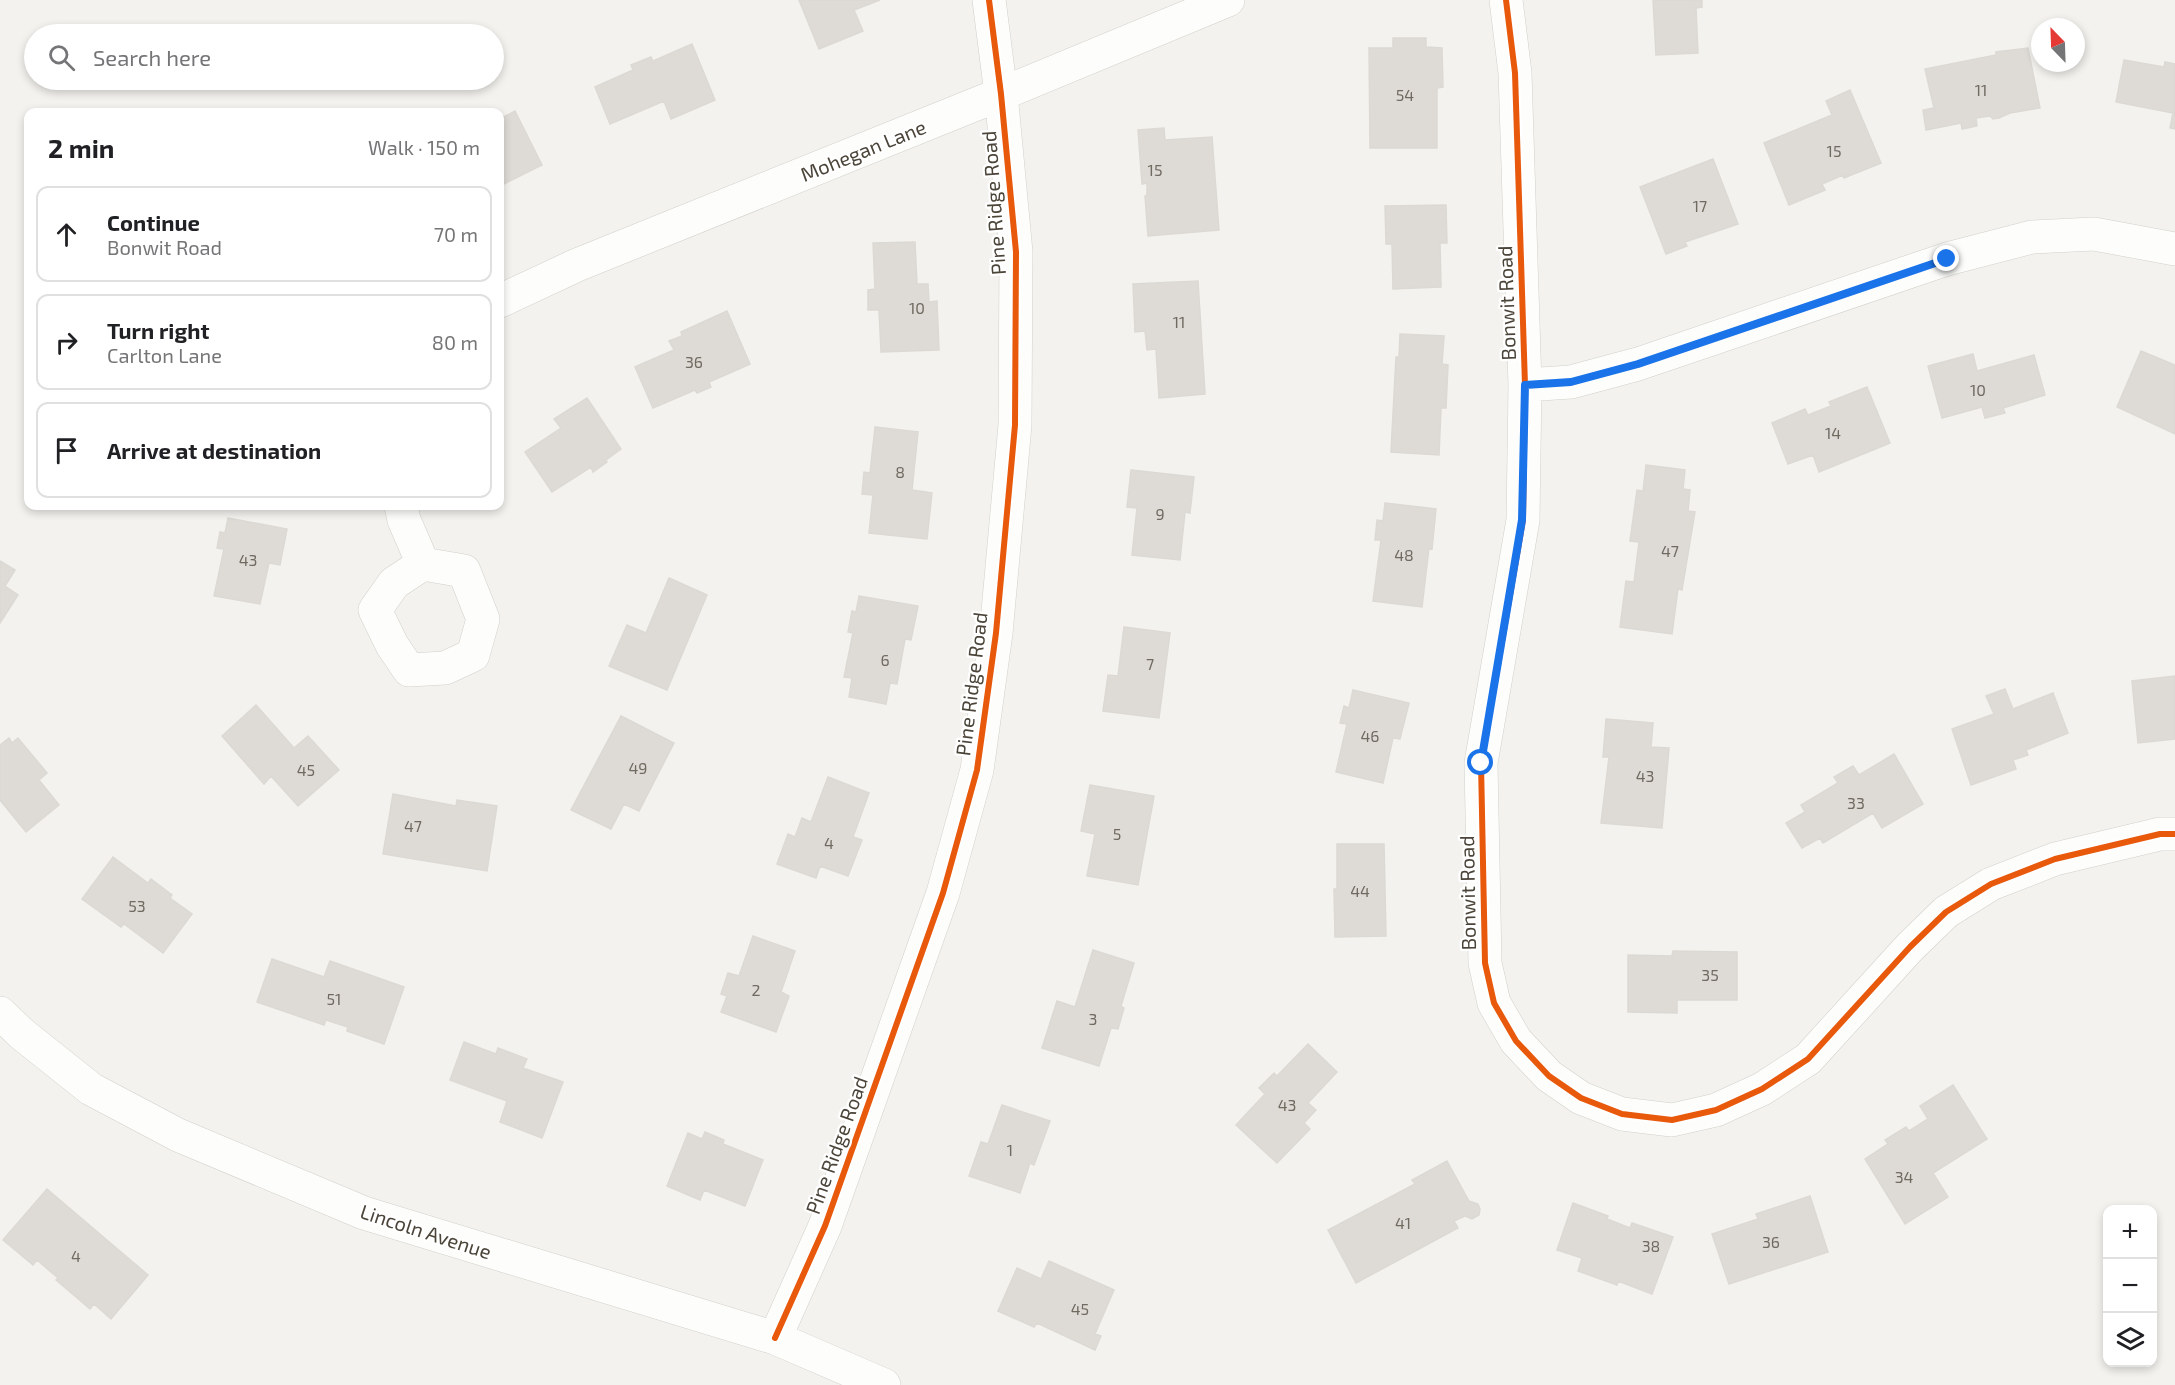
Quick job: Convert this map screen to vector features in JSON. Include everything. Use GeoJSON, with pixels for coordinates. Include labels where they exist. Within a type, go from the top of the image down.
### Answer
{"type":"FeatureCollection","features":[{"type":"Feature","properties":{"kind":"street","name":"Pine Ridge Road"},"geometry":{"type":"LineString","coordinates":[[775,1338],[825,1226],[943,893],[976,770],[996,633],[1015,425],[1016,252],[1001,94],[988,0]]}},
{"type":"Feature","properties":{"kind":"street","name":"Mohegan Lane"},"geometry":{"type":"LineString","coordinates":[[504,299],[587,261],[1228,0]]}},
{"type":"Feature","properties":{"kind":"street","name":"Bonwit Road"},"geometry":{"type":"LineString","coordinates":[[1506,0],[1515,73],[1525,385],[1522,520],[1481,763],[1485,963],[1494,1003],[1516,1041],[1549,1076],[1581,1098],[1622,1114],[1672,1119],[1716,1110],[1762,1089],[1808,1059],[1910,947],[1946,912],[1991,884],[2055,859],[2160,834],[2175,834]]}},
{"type":"Feature","properties":{"kind":"street"},"geometry":{"type":"LineString","coordinates":[[1525,385],[1571,382],[1638,364],[1947,259],[2032,237],[2094,234],[2175,249]]}},
{"type":"Feature","properties":{"kind":"street"},"geometry":{"type":"LineString","coordinates":[[402,510],[423,564]]}},
{"type":"Feature","properties":{"kind":"street","name":"Lincoln Avenue"},"geometry":{"type":"LineString","coordinates":[[0,1013],[22,1034],[91,1089],[178,1135],[364,1213],[775,1338],[884,1385]]}},
{"type":"Feature","properties":{"kind":"building"},"geometry":{"type":"Polygon","coordinates":[[[799,0],[880,0],[854,10],[863,31],[819,49],[799,0]]]}},
{"type":"Feature","properties":{"kind":"building"},"geometry":{"type":"Polygon","coordinates":[[[1653,0],[1702,0],[1702,7],[1696,8],[1698,53],[1656,55],[1653,0]]]}},
{"type":"Feature","properties":{"kind":"building"},"geometry":{"type":"Polygon","coordinates":[[[1393,38],[1426,38],[1426,47],[1442,48],[1443,87],[1437,88],[1437,148],[1370,148],[1369,48],[1393,48],[1393,38]]]}},
{"type":"Feature","properties":{"kind":"building"},"geometry":{"type":"Polygon","coordinates":[[[692,44],[715,100],[671,119],[664,101],[610,124],[595,87],[633,70],[631,65],[651,57],[653,61],[692,44]]]}},
{"type":"Feature","properties":{"kind":"building"},"geometry":{"type":"Polygon","coordinates":[[[2028,48],[2040,108],[2010,113],[1993,119],[1990,116],[1976,118],[1977,126],[1962,129],[1961,123],[1926,130],[1923,110],[1934,108],[1925,69],[1996,55],[1996,52],[2028,48]]]}},
{"type":"Feature","properties":{"kind":"building"},"geometry":{"type":"Polygon","coordinates":[[[2124,60],[2164,67],[2165,62],[2175,64],[2175,129],[2170,128],[2173,113],[2116,102],[2124,60]]]}},
{"type":"Feature","properties":{"kind":"building"},"geometry":{"type":"Polygon","coordinates":[[[1850,90],[1881,163],[1822,184],[1825,190],[1789,205],[1764,143],[1832,115],[1826,101],[1850,90]]]}},
{"type":"Feature","properties":{"kind":"building"},"geometry":{"type":"Polygon","coordinates":[[[515,111],[542,165],[504,184],[504,117],[515,111]]]}},
{"type":"Feature","properties":{"kind":"building"},"geometry":{"type":"Polygon","coordinates":[[[1164,128],[1165,140],[1212,137],[1219,230],[1148,236],[1145,196],[1147,195],[1147,183],[1142,184],[1138,130],[1164,128]]]}},
{"type":"Feature","properties":{"kind":"building"},"geometry":{"type":"Polygon","coordinates":[[[1713,159],[1738,224],[1685,242],[1687,246],[1666,254],[1640,187],[1713,159]]]}},
{"type":"Feature","properties":{"kind":"building"},"geometry":{"type":"Polygon","coordinates":[[[1446,205],[1447,243],[1440,243],[1441,287],[1393,289],[1392,244],[1386,244],[1385,206],[1446,205]]]}},
{"type":"Feature","properties":{"kind":"building"},"geometry":{"type":"Polygon","coordinates":[[[915,242],[917,284],[928,284],[929,302],[937,301],[939,350],[881,352],[879,310],[868,310],[868,290],[875,289],[873,243],[915,242]]]}},
{"type":"Feature","properties":{"kind":"building"},"geometry":{"type":"Polygon","coordinates":[[[1198,281],[1205,394],[1159,398],[1156,349],[1147,350],[1145,331],[1135,332],[1133,284],[1198,281]]]}},
{"type":"Feature","properties":{"kind":"building"},"geometry":{"type":"Polygon","coordinates":[[[727,311],[750,364],[709,382],[711,387],[697,393],[695,390],[653,408],[635,367],[674,350],[669,341],[682,336],[681,332],[727,311]]]}},
{"type":"Feature","properties":{"kind":"building"},"geometry":{"type":"Polygon","coordinates":[[[1400,334],[1444,336],[1442,364],[1448,365],[1446,408],[1441,408],[1439,455],[1391,452],[1396,357],[1399,357],[1400,334]]]}},
{"type":"Feature","properties":{"kind":"building"},"geometry":{"type":"Polygon","coordinates":[[[2141,351],[2175,365],[2175,434],[2117,407],[2141,351]]]}},
{"type":"Feature","properties":{"kind":"building"},"geometry":{"type":"Polygon","coordinates":[[[1973,354],[1977,371],[2034,355],[2045,395],[2003,408],[2005,413],[1985,418],[1982,407],[1942,418],[1928,366],[1973,354]]]}},
{"type":"Feature","properties":{"kind":"building"},"geometry":{"type":"Polygon","coordinates":[[[1867,387],[1890,443],[1819,472],[1813,455],[1788,464],[1772,423],[1805,409],[1808,415],[1831,406],[1829,402],[1867,387]]]}},
{"type":"Feature","properties":{"kind":"building"},"geometry":{"type":"Polygon","coordinates":[[[587,398],[621,449],[593,472],[591,467],[552,492],[525,452],[561,428],[554,419],[587,398]]]}},
{"type":"Feature","properties":{"kind":"building"},"geometry":{"type":"Polygon","coordinates":[[[875,427],[918,432],[912,490],[932,493],[927,539],[869,533],[873,495],[862,494],[864,472],[870,473],[875,427]]]}},
{"type":"Feature","properties":{"kind":"building"},"geometry":{"type":"Polygon","coordinates":[[[1646,465],[1685,470],[1683,489],[1690,490],[1688,511],[1695,512],[1682,590],[1678,589],[1672,634],[1620,627],[1626,581],[1634,582],[1639,542],[1630,541],[1637,490],[1643,491],[1646,465]]]}},
{"type":"Feature","properties":{"kind":"building"},"geometry":{"type":"Polygon","coordinates":[[[1131,470],[1194,477],[1190,513],[1185,512],[1180,560],[1132,555],[1137,508],[1127,507],[1131,470]]]}},
{"type":"Feature","properties":{"kind":"building"},"geometry":{"type":"Polygon","coordinates":[[[1385,503],[1436,509],[1422,607],[1373,601],[1381,540],[1375,540],[1377,520],[1383,521],[1385,503]]]}},
{"type":"Feature","properties":{"kind":"building"},"geometry":{"type":"Polygon","coordinates":[[[228,518],[287,529],[280,565],[269,563],[260,604],[214,596],[224,549],[217,548],[220,532],[225,533],[228,518]]]}},
{"type":"Feature","properties":{"kind":"building"},"geometry":{"type":"Polygon","coordinates":[[[0,561],[15,570],[5,586],[18,595],[0,623],[0,561]]]}},
{"type":"Feature","properties":{"kind":"building"},"geometry":{"type":"Polygon","coordinates":[[[669,578],[707,595],[667,690],[609,666],[627,625],[646,633],[669,578]]]}},
{"type":"Feature","properties":{"kind":"building"},"geometry":{"type":"Polygon","coordinates":[[[859,596],[918,606],[911,640],[905,639],[897,684],[890,683],[886,704],[849,697],[852,678],[844,677],[853,633],[848,632],[852,611],[856,612],[859,596]]]}},
{"type":"Feature","properties":{"kind":"building"},"geometry":{"type":"Polygon","coordinates":[[[1124,627],[1170,633],[1159,718],[1103,711],[1108,675],[1118,676],[1124,627]]]}},
{"type":"Feature","properties":{"kind":"building"},"geometry":{"type":"Polygon","coordinates":[[[2175,676],[2175,739],[2138,743],[2132,681],[2175,676]]]}},
{"type":"Feature","properties":{"kind":"building"},"geometry":{"type":"Polygon","coordinates":[[[2005,689],[2013,709],[2053,693],[2068,733],[2026,750],[2028,755],[2013,760],[2016,769],[1971,785],[1952,729],[1994,714],[1986,696],[2005,689]]]}},
{"type":"Feature","properties":{"kind":"building"},"geometry":{"type":"Polygon","coordinates":[[[1353,690],[1409,703],[1400,739],[1393,738],[1383,783],[1336,772],[1347,724],[1340,723],[1344,706],[1349,708],[1353,690]]]}},
{"type":"Feature","properties":{"kind":"building"},"geometry":{"type":"Polygon","coordinates":[[[256,705],[294,748],[308,736],[339,770],[298,806],[271,776],[264,784],[222,736],[256,705]]]}},
{"type":"Feature","properties":{"kind":"building"},"geometry":{"type":"Polygon","coordinates":[[[621,716],[674,743],[639,811],[624,804],[611,829],[571,810],[621,716]]]}},
{"type":"Feature","properties":{"kind":"building"},"geometry":{"type":"Polygon","coordinates":[[[1606,719],[1653,723],[1651,747],[1669,748],[1662,828],[1601,823],[1609,757],[1603,757],[1606,719]]]}},
{"type":"Feature","properties":{"kind":"building"},"geometry":{"type":"Polygon","coordinates":[[[9,738],[12,743],[18,738],[47,773],[39,780],[59,805],[26,832],[0,800],[0,745],[9,738]]]}},
{"type":"Feature","properties":{"kind":"building"},"geometry":{"type":"Polygon","coordinates":[[[1894,754],[1923,804],[1882,828],[1873,813],[1823,843],[1820,838],[1802,848],[1786,823],[1805,812],[1801,805],[1838,783],[1834,777],[1853,766],[1859,775],[1894,754]]]}},
{"type":"Feature","properties":{"kind":"building"},"geometry":{"type":"Polygon","coordinates":[[[828,777],[869,793],[853,837],[862,840],[848,876],[820,866],[816,878],[777,864],[788,834],[795,837],[802,818],[811,822],[828,777]]]}},
{"type":"Feature","properties":{"kind":"building"},"geometry":{"type":"Polygon","coordinates":[[[1090,785],[1154,796],[1138,885],[1087,876],[1095,834],[1081,831],[1090,785]]]}},
{"type":"Feature","properties":{"kind":"building"},"geometry":{"type":"Polygon","coordinates":[[[393,794],[456,806],[457,800],[497,806],[487,871],[383,854],[393,794]]]}},
{"type":"Feature","properties":{"kind":"building"},"geometry":{"type":"Polygon","coordinates":[[[1337,844],[1384,844],[1386,936],[1335,937],[1334,889],[1337,889],[1337,844]]]}},
{"type":"Feature","properties":{"kind":"building"},"geometry":{"type":"Polygon","coordinates":[[[113,857],[148,883],[151,879],[172,895],[170,898],[192,914],[163,953],[124,924],[121,927],[82,899],[113,857]]]}},
{"type":"Feature","properties":{"kind":"building"},"geometry":{"type":"Polygon","coordinates":[[[753,936],[795,951],[781,992],[789,996],[776,1032],[721,1012],[727,996],[721,994],[728,973],[739,976],[753,936]]]}},
{"type":"Feature","properties":{"kind":"building"},"geometry":{"type":"Polygon","coordinates":[[[1093,950],[1134,963],[1121,1006],[1124,1008],[1118,1029],[1111,1028],[1099,1066],[1042,1048],[1057,1001],[1075,1007],[1093,950]]]}},
{"type":"Feature","properties":{"kind":"building"},"geometry":{"type":"Polygon","coordinates":[[[1673,951],[1737,952],[1737,1000],[1677,1000],[1677,1013],[1628,1012],[1628,955],[1672,956],[1673,951]]]}},
{"type":"Feature","properties":{"kind":"building"},"geometry":{"type":"Polygon","coordinates":[[[272,959],[324,977],[330,961],[404,987],[384,1044],[347,1031],[348,1027],[326,1020],[324,1025],[257,1002],[272,959]]]}},
{"type":"Feature","properties":{"kind":"building"},"geometry":{"type":"Polygon","coordinates":[[[464,1042],[496,1054],[498,1048],[527,1059],[523,1068],[563,1082],[542,1138],[500,1122],[507,1101],[450,1080],[464,1042]]]}},
{"type":"Feature","properties":{"kind":"building"},"geometry":{"type":"Polygon","coordinates":[[[1308,1044],[1337,1072],[1308,1103],[1316,1110],[1304,1123],[1310,1129],[1277,1163],[1236,1125],[1265,1094],[1259,1088],[1274,1073],[1277,1076],[1308,1044]]]}},
{"type":"Feature","properties":{"kind":"building"},"geometry":{"type":"Polygon","coordinates":[[[1953,1085],[1987,1139],[1933,1173],[1948,1197],[1905,1224],[1865,1159],[1888,1144],[1885,1140],[1906,1127],[1909,1131],[1928,1119],[1920,1106],[1953,1085]]]}},
{"type":"Feature","properties":{"kind":"building"},"geometry":{"type":"Polygon","coordinates":[[[1002,1105],[1050,1121],[1034,1165],[1030,1163],[1020,1193],[969,1176],[981,1142],[988,1144],[1002,1105]]]}},
{"type":"Feature","properties":{"kind":"building"},"geometry":{"type":"Polygon","coordinates":[[[705,1132],[724,1140],[723,1144],[763,1160],[745,1206],[704,1190],[700,1200],[667,1186],[688,1133],[702,1139],[705,1132]]]}},
{"type":"Feature","properties":{"kind":"building"},"geometry":{"type":"Polygon","coordinates":[[[1447,1161],[1469,1201],[1478,1204],[1479,1215],[1472,1219],[1465,1216],[1454,1221],[1458,1228],[1356,1283],[1328,1230],[1415,1184],[1412,1180],[1447,1161]]]}},
{"type":"Feature","properties":{"kind":"building"},"geometry":{"type":"Polygon","coordinates":[[[47,1189],[148,1275],[111,1319],[94,1304],[90,1309],[37,1260],[33,1265],[3,1240],[47,1189]]]}},
{"type":"Feature","properties":{"kind":"building"},"geometry":{"type":"Polygon","coordinates":[[[1810,1196],[1828,1252],[1729,1284],[1712,1234],[1758,1219],[1756,1214],[1810,1196]]]}},
{"type":"Feature","properties":{"kind":"building"},"geometry":{"type":"Polygon","coordinates":[[[1573,1203],[1608,1216],[1607,1219],[1630,1228],[1632,1223],[1673,1237],[1652,1294],[1618,1281],[1617,1285],[1578,1271],[1582,1258],[1557,1250],[1573,1203]]]}},
{"type":"Feature","properties":{"kind":"building"},"geometry":{"type":"Polygon","coordinates":[[[1049,1261],[1114,1290],[1095,1334],[1101,1336],[1095,1350],[1037,1323],[1034,1327],[998,1311],[1017,1268],[1041,1279],[1049,1261]]]}},
{"type":"Feature","properties":{"kind":"cycle path"},"geometry":{"type":"LineString","coordinates":[[775,1338],[825,1226],[943,893],[977,770],[996,633],[1015,425],[1016,252],[1001,94],[989,0]]}},
{"type":"Feature","properties":{"kind":"cycle path"},"geometry":{"type":"LineString","coordinates":[[1506,0],[1515,73],[1525,385],[1523,520],[1481,763],[1485,963],[1494,1003],[1516,1041],[1549,1076],[1581,1098],[1622,1114],[1672,1120],[1716,1110],[1762,1089],[1808,1059],[1910,947],[1946,912],[1991,884],[2055,859],[2160,834],[2175,834]]}},
{"type":"Feature","properties":{"kind":"route"},"geometry":{"type":"LineString","coordinates":[[1481,763],[1522,520],[1525,385],[1571,382],[1638,364],[1947,259]]}}]}
